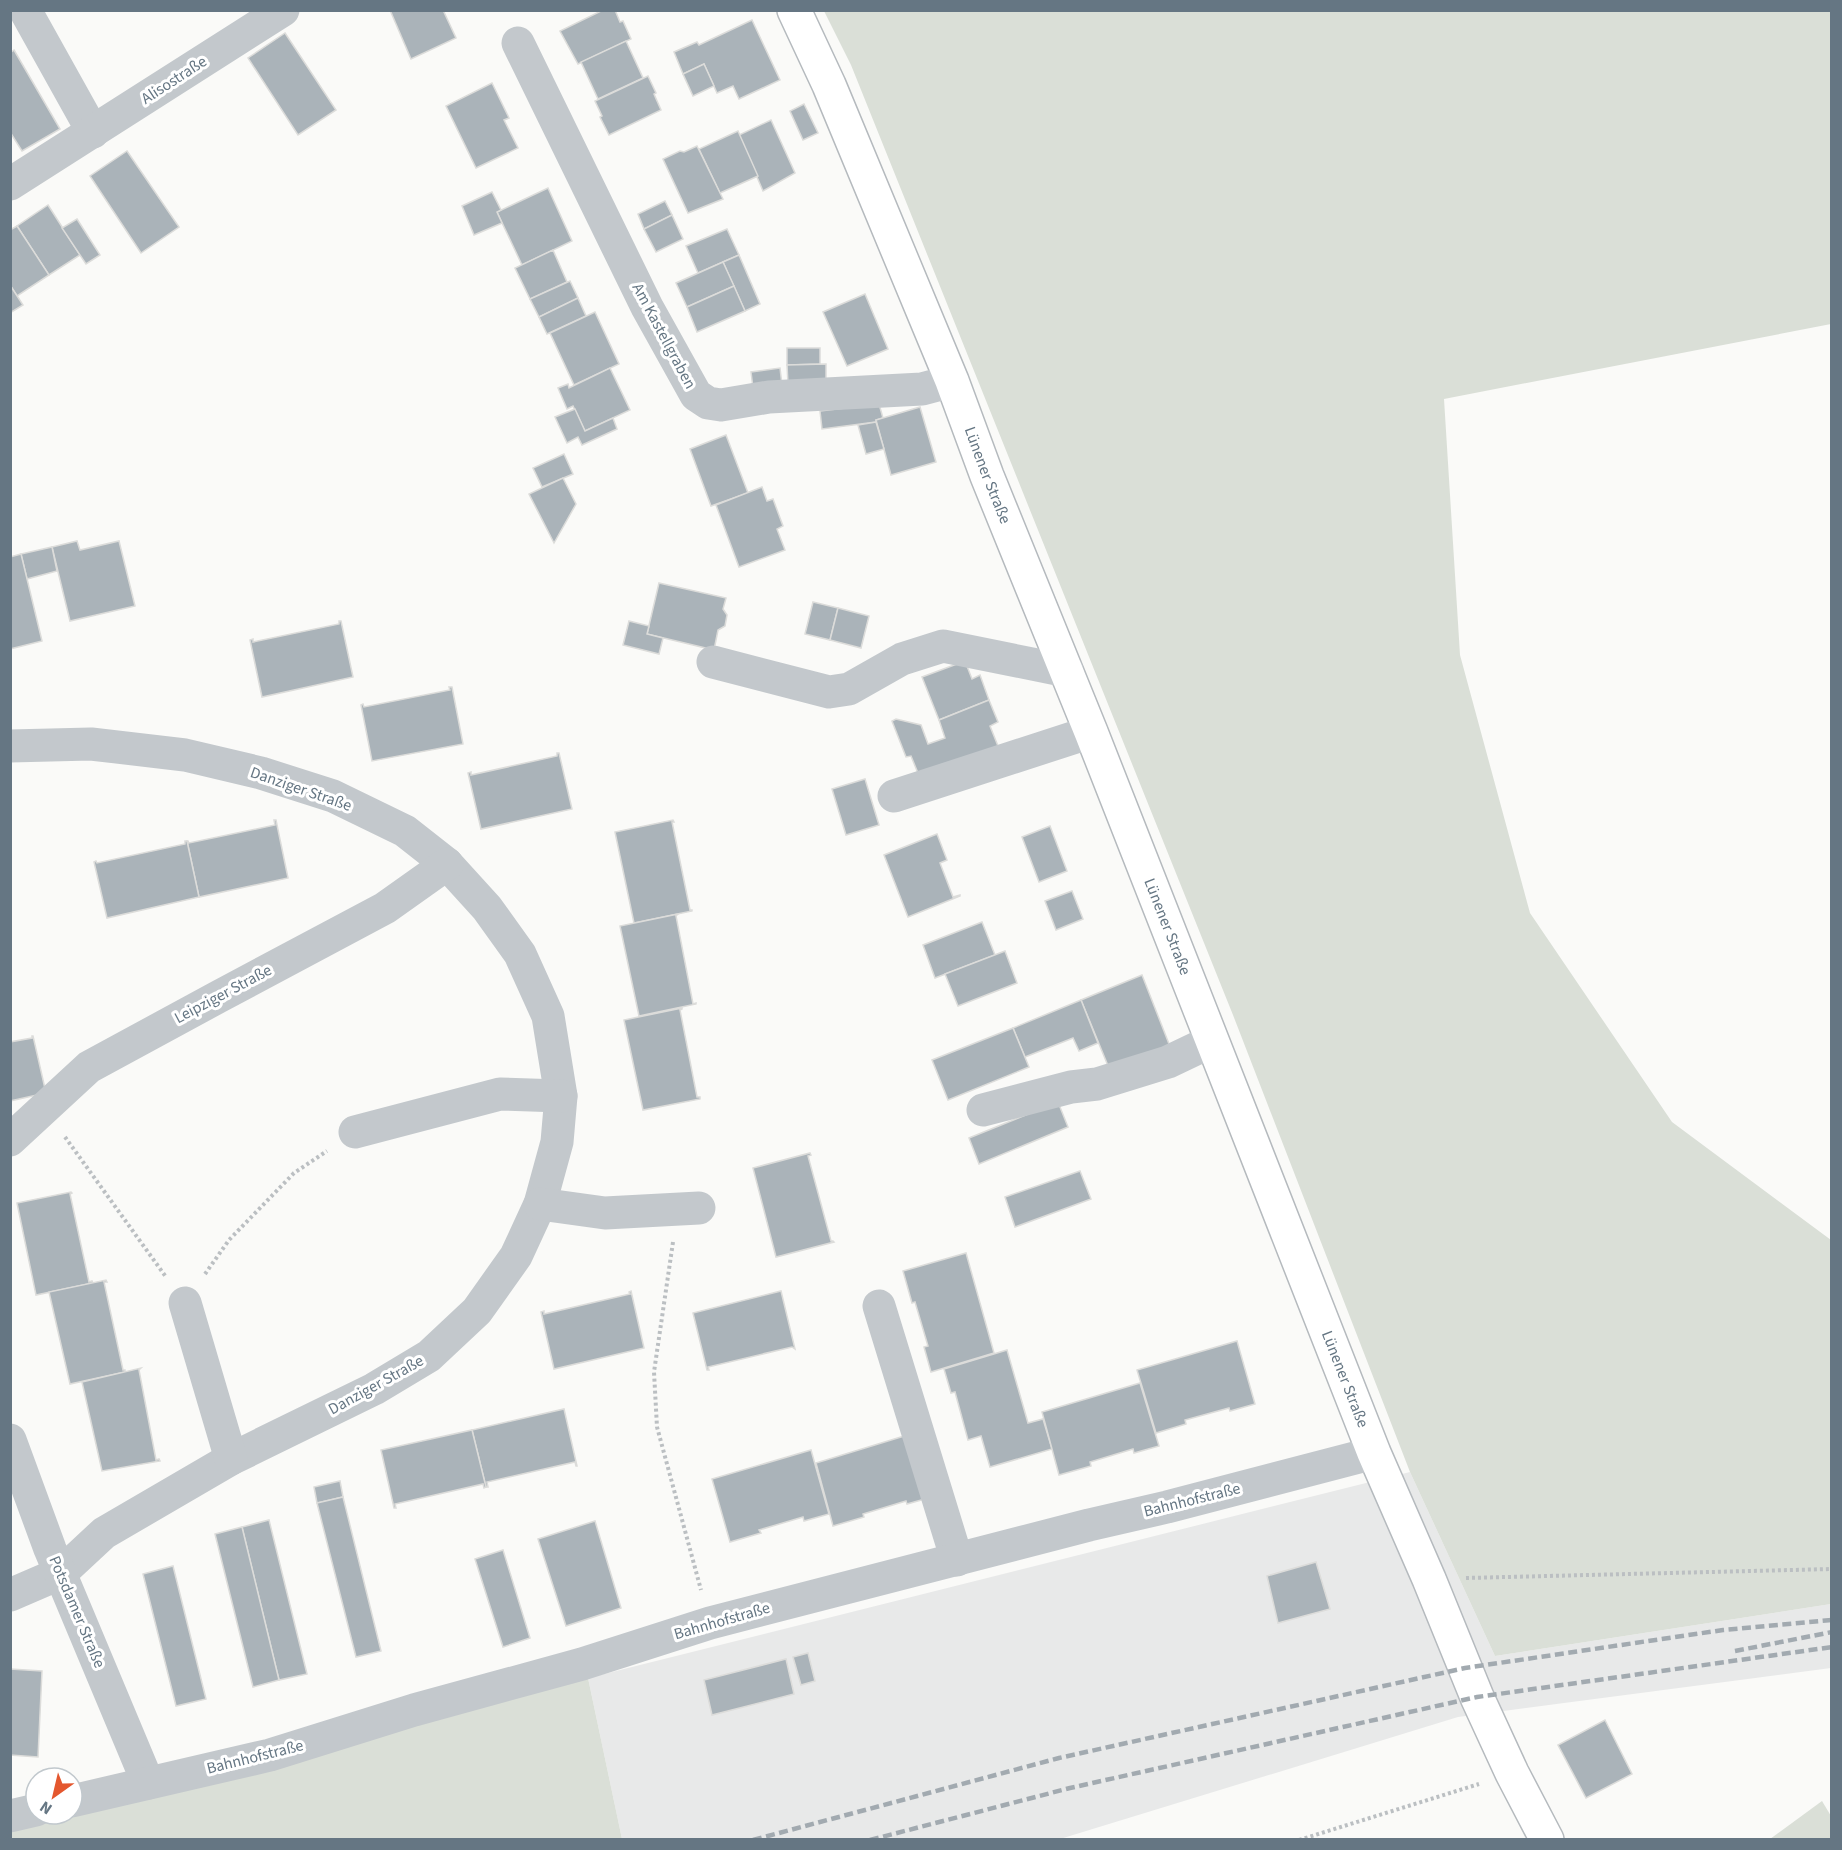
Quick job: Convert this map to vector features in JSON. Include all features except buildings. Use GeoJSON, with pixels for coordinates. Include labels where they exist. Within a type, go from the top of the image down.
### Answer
{"type":"FeatureCollection","features":[{"type":"Feature","properties":{"kind":"main road","name":"Lünener Straße"},"geometry":{"type":"LineString","coordinates":[[794,10],[829,85],[952,381],[987,476],[1067,671],[1374,1453],[1477,1697],[1546,1839]]}},
{"type":"Feature","properties":{"kind":"street"},"geometry":{"type":"LineString","coordinates":[[25,10],[93,132]]}},
{"type":"Feature","properties":{"kind":"street","name":"Alisostraße"},"geometry":{"type":"LineString","coordinates":[[10,184],[93,132],[250,20],[283,10]]}},
{"type":"Feature","properties":{"kind":"street","name":"Am Kastellgraben"},"geometry":{"type":"LineString","coordinates":[[518,43],[647,307],[696,395],[708,403],[721,405],[769,397],[922,389],[952,381]]}},
{"type":"Feature","properties":{"kind":"street"},"geometry":{"type":"LineString","coordinates":[[713,662],[829,692],[849,689],[902,659],[943,646],[1067,671]]}},
{"type":"Feature","properties":{"kind":"street"},"geometry":{"type":"LineString","coordinates":[[894,796],[1091,732]]}},
{"type":"Feature","properties":{"kind":"street","name":"Danziger Straße"},"geometry":{"type":"LineString","coordinates":[[10,746],[91,744],[185,755],[261,773],[333,796],[405,831],[447,864],[487,908],[520,954],[548,1016],[561,1096],[557,1142],[540,1204],[516,1256],[477,1311],[429,1356],[374,1389],[231,1459],[104,1533],[61,1572],[10,1595]]}},
{"type":"Feature","properties":{"kind":"street","name":"Leipziger Straße"},"geometry":{"type":"LineString","coordinates":[[10,1140],[89,1067],[385,908],[447,864]]}},
{"type":"Feature","properties":{"kind":"street"},"geometry":{"type":"LineString","coordinates":[[983,1110],[1071,1087],[1108,1080],[1168,1062],[1212,1041]]}},
{"type":"Feature","properties":{"kind":"street"},"geometry":{"type":"LineString","coordinates":[[356,1132],[500,1094],[561,1096]]}},
{"type":"Feature","properties":{"kind":"street"},"geometry":{"type":"LineString","coordinates":[[540,1204],[605,1213],[688,1209]]}},
{"type":"Feature","properties":{"kind":"street"},"geometry":{"type":"LineString","coordinates":[[185,1303],[231,1459]]}},
{"type":"Feature","properties":{"kind":"street"},"geometry":{"type":"LineString","coordinates":[[879,1306],[957,1560]]}},
{"type":"Feature","properties":{"kind":"street","name":"Potsdamer Straße"},"geometry":{"type":"LineString","coordinates":[[10,1440],[50,1549],[148,1783]]}},
{"type":"Feature","properties":{"kind":"street","name":"Bahnhofstraße"},"geometry":{"type":"LineString","coordinates":[[84,1798],[270,1755],[414,1710],[582,1664],[710,1623],[1374,1453]]}},
{"type":"Feature","properties":{"kind":"path"},"geometry":{"type":"LineString","coordinates":[[44,1108],[185,1303],[229,1240],[294,1173],[356,1132]]}},
{"type":"Feature","properties":{"kind":"path"},"geometry":{"type":"LineString","coordinates":[[688,1209],[654,1372],[657,1427],[710,1623]]}},
{"type":"Feature","properties":{"kind":"path"},"geometry":{"type":"LineString","coordinates":[[1429,1579],[1832,1569]]}},
{"type":"Feature","properties":{"kind":"path"},"geometry":{"type":"LineString","coordinates":[[1299,1839],[1512,1773]]}},
{"type":"Feature","properties":{"kind":"shaded area"},"geometry":{"type":"Polygon","coordinates":[[[824,11],[1831,11],[1831,324],[1444,399],[1460,655],[1530,913],[1672,1122],[1831,1240],[1831,1604],[1495,1656],[1410,1472],[1233,1015],[851,65],[824,11]]]}},
{"type":"Feature","properties":{"kind":"shaded area"},"geometry":{"type":"Polygon","coordinates":[[[1410,1472],[1495,1656],[1831,1604],[1831,1668],[1458,1717],[1060,1839],[622,1839],[588,1678],[1410,1472]]]}},
{"type":"Feature","properties":{"kind":"shaded area"},"geometry":{"type":"Polygon","coordinates":[[[588,1678],[622,1839],[11,1840],[10,1824],[24,1821],[24,1826],[84,1826],[84,1811],[588,1678]]]}},
{"type":"Feature","properties":{"kind":"shaded area"},"geometry":{"type":"Polygon","coordinates":[[[1822,1801],[1831,1816],[1831,1839],[1770,1839],[1822,1801]]]}},
{"type":"Feature","properties":{"kind":"railway"},"geometry":{"type":"LineString","coordinates":[[753,1840],[1059,1758],[1465,1668],[1723,1630],[1832,1620]]}},
{"type":"Feature","properties":{"kind":"railway"},"geometry":{"type":"LineString","coordinates":[[1735,1651],[1832,1632]]}},
{"type":"Feature","properties":{"kind":"railway"},"geometry":{"type":"LineString","coordinates":[[870,1840],[1070,1788],[1477,1697],[1832,1647]]}}]}
